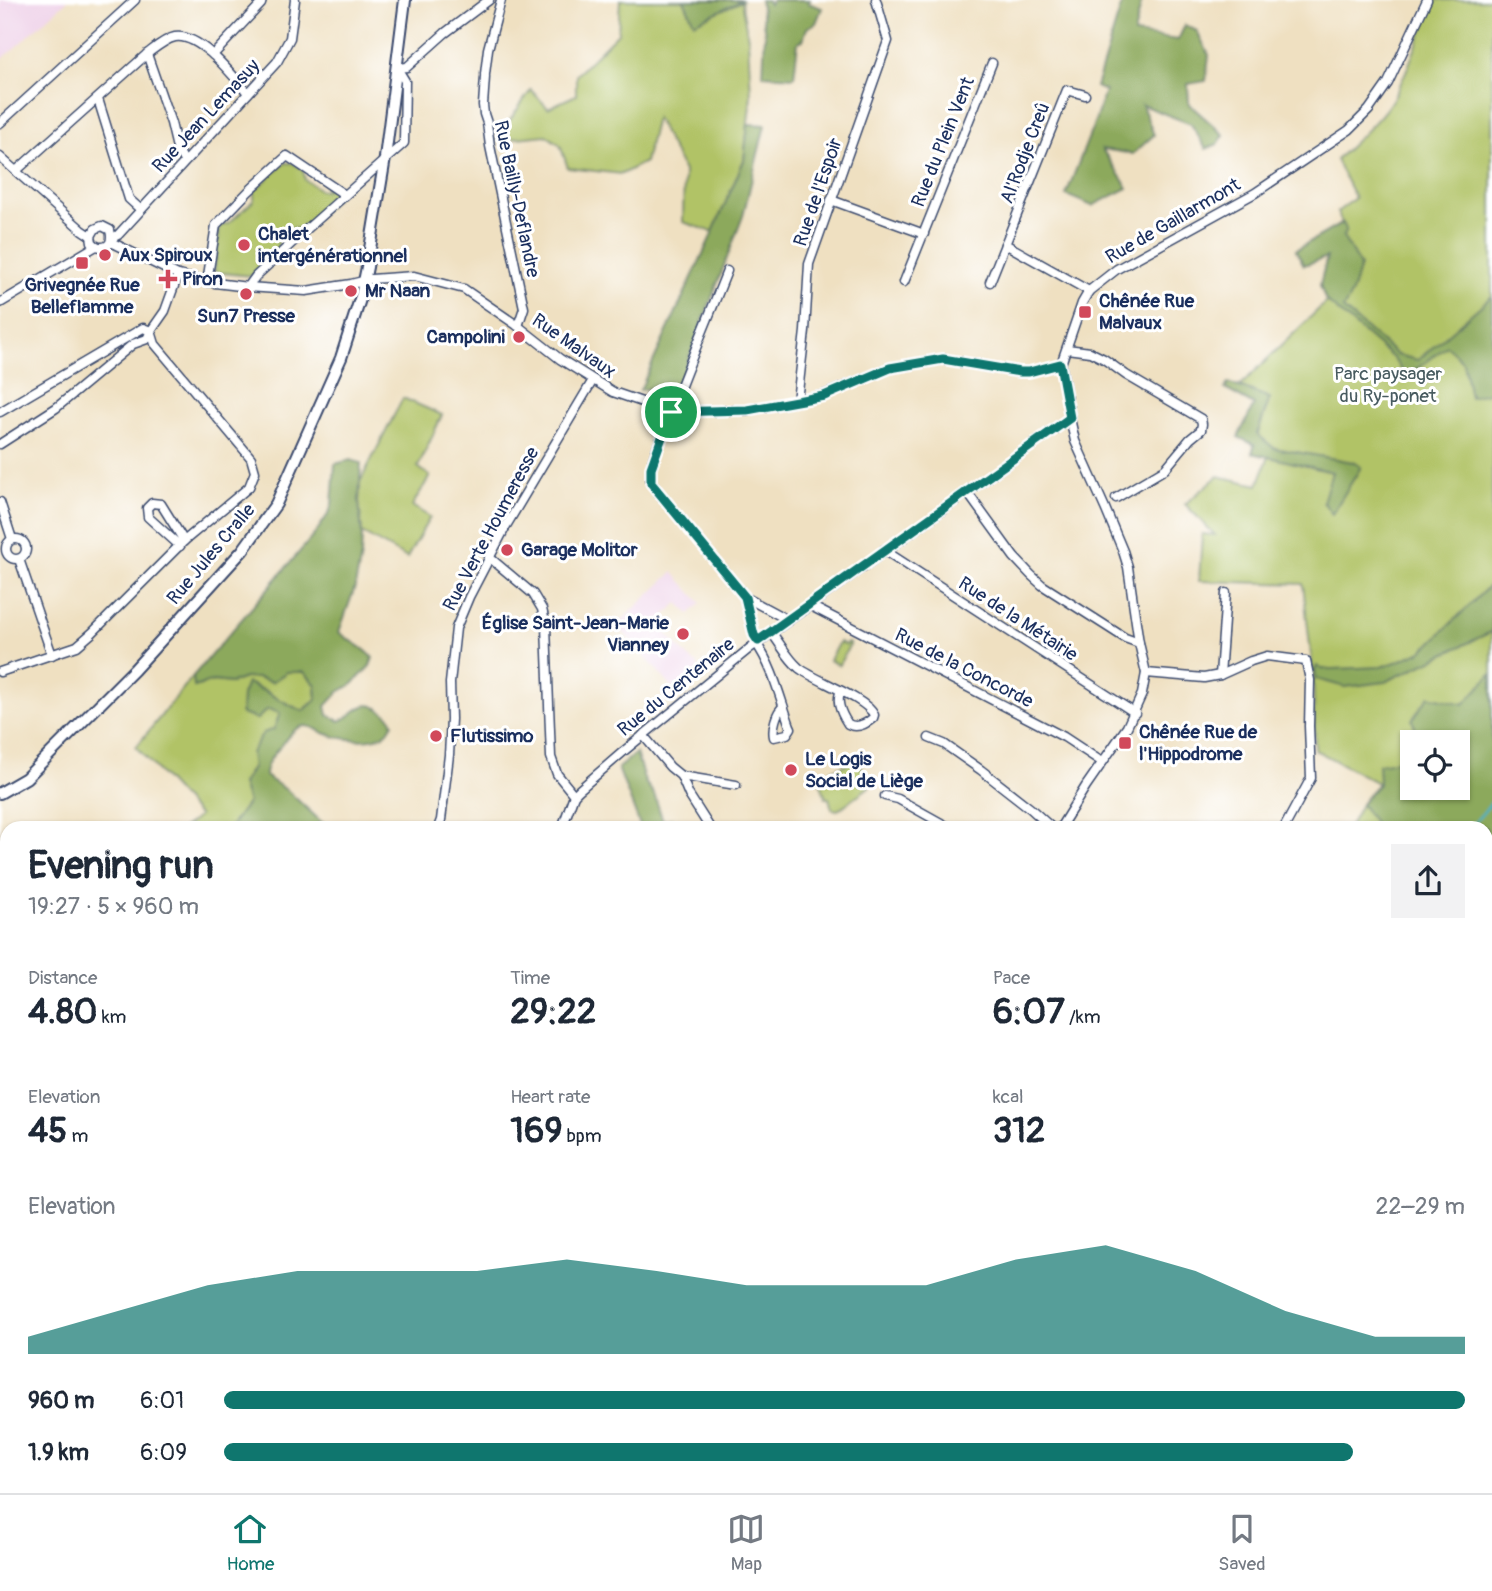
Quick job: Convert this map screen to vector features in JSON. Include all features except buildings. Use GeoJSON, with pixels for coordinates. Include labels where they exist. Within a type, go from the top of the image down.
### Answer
{"type":"FeatureCollection","features":[{"type":"Feature","properties":{"kind":"street"},"geometry":{"type":"LineString","coordinates":[[0,123],[135,0]]}},
{"type":"Feature","properties":{"kind":"street"},"geometry":{"type":"LineString","coordinates":[[213,55],[262,0]]}},
{"type":"Feature","properties":{"kind":"street","name":"Rue Jean Lemasuy"},"geometry":{"type":"LineString","coordinates":[[111,240],[277,62],[290,38],[296,0]]}},
{"type":"Feature","properties":{"kind":"street","name":"Rue Jules Cralle"},"geometry":{"type":"LineString","coordinates":[[0,793],[26,778],[134,670],[243,550],[276,504],[341,358],[364,280],[385,158],[405,0]]}},
{"type":"Feature","properties":{"kind":"street"},"geometry":{"type":"LineString","coordinates":[[248,287],[256,276],[404,143],[405,81],[397,68],[407,67],[445,33],[489,0]]}},
{"type":"Feature","properties":{"kind":"street","name":"Rue Bailly-Deflandre"},"geometry":{"type":"LineString","coordinates":[[501,0],[488,49],[484,114],[524,308],[518,326]]}},
{"type":"Feature","properties":{"kind":"street","name":"Rue de l'Espoir"},"geometry":{"type":"LineString","coordinates":[[797,401],[809,264],[888,41],[876,0]]}},
{"type":"Feature","properties":{"kind":"street","name":"Rue de Gaillarmont"},"geometry":{"type":"LineString","coordinates":[[1060,364],[1089,291],[1117,269],[1255,193],[1349,130],[1369,110],[1388,83],[1427,0]]}},
{"type":"Feature","properties":{"kind":"street"},"geometry":{"type":"LineString","coordinates":[[16,171],[147,54],[176,37],[190,40],[213,55],[248,93]]}},
{"type":"Feature","properties":{"kind":"street"},"geometry":{"type":"LineString","coordinates":[[147,54],[177,148],[184,161]]}},
{"type":"Feature","properties":{"kind":"street","name":"Rue du Plein Vent"},"geometry":{"type":"LineString","coordinates":[[905,282],[992,62]]}},
{"type":"Feature","properties":{"kind":"street","name":"Al'Rodje Creû"},"geometry":{"type":"LineString","coordinates":[[990,282],[1067,90],[1085,95]]}},
{"type":"Feature","properties":{"kind":"street"},"geometry":{"type":"LineString","coordinates":[[98,99],[129,199],[141,209]]}},
{"type":"Feature","properties":{"kind":"street"},"geometry":{"type":"LineString","coordinates":[[0,156],[91,236]]}},
{"type":"Feature","properties":{"kind":"street"},"geometry":{"type":"LineString","coordinates":[[206,282],[216,225],[287,156],[345,195]]}},
{"type":"Feature","properties":{"kind":"street","name":"Rue du Plein Vent"},"geometry":{"type":"LineString","coordinates":[[831,200],[924,234]]}},
{"type":"Feature","properties":{"kind":"street"},"geometry":{"type":"LineString","coordinates":[[102,226],[110,230],[111,240],[107,246],[101,248],[92,242],[91,236],[94,229],[102,226]]}},
{"type":"Feature","properties":{"kind":"street","name":"Rue Malvaux"},"geometry":{"type":"LineString","coordinates":[[111,240],[177,275],[206,282],[306,291],[364,280],[414,276],[464,289],[560,359],[612,392],[671,412],[747,410],[824,396],[890,368],[943,359],[1020,372],[1060,364]]}},
{"type":"Feature","properties":{"kind":"street"},"geometry":{"type":"LineString","coordinates":[[1005,244],[1089,291]]}},
{"type":"Feature","properties":{"kind":"street"},"geometry":{"type":"LineString","coordinates":[[0,303],[96,246]]}},
{"type":"Feature","properties":{"kind":"street"},"geometry":{"type":"LineString","coordinates":[[727,271],[671,412],[651,468],[651,483],[745,597],[788,620]]}},
{"type":"Feature","properties":{"kind":"street"},"geometry":{"type":"LineString","coordinates":[[0,444],[55,408],[133,344],[147,339],[165,311],[177,275]]}},
{"type":"Feature","properties":{"kind":"street"},"geometry":{"type":"LineString","coordinates":[[0,412],[143,328],[151,331]]}},
{"type":"Feature","properties":{"kind":"street"},"geometry":{"type":"LineString","coordinates":[[0,672],[77,646],[182,544],[249,486],[255,472],[251,458],[155,344],[151,331]]}},
{"type":"Feature","properties":{"kind":"street"},"geometry":{"type":"LineString","coordinates":[[1067,349],[1090,352],[1104,359],[1201,419],[1201,430],[1166,468],[1116,498]]}},
{"type":"Feature","properties":{"kind":"street"},"geometry":{"type":"LineString","coordinates":[[1060,364],[1075,441],[1128,567],[1146,673],[1135,712],[1064,821]]}},
{"type":"Feature","properties":{"kind":"street","name":"Rue Verte Houmeresse"},"geometry":{"type":"LineString","coordinates":[[442,821],[449,755],[450,683],[456,628],[489,557],[593,380]]}},
{"type":"Feature","properties":{"kind":"street","name":"Rue du Centenaire"},"geometry":{"type":"LineString","coordinates":[[565,821],[574,795],[757,642],[1070,418]]}},
{"type":"Feature","properties":{"kind":"street"},"geometry":{"type":"LineString","coordinates":[[967,492],[1014,557],[1042,584],[1125,638],[1139,643]]}},
{"type":"Feature","properties":{"kind":"street"},"geometry":{"type":"LineString","coordinates":[[0,502],[12,539]]}},
{"type":"Feature","properties":{"kind":"street"},"geometry":{"type":"LineString","coordinates":[[152,503],[161,504],[182,544],[148,517],[147,509],[152,503]]}},
{"type":"Feature","properties":{"kind":"street"},"geometry":{"type":"LineString","coordinates":[[12,539],[20,540],[26,546],[25,553],[19,558],[11,558],[6,551],[7,544],[12,539]]}},
{"type":"Feature","properties":{"kind":"street","name":"Rue de la Métairie"},"geometry":{"type":"LineString","coordinates":[[884,550],[1135,712]]}},
{"type":"Feature","properties":{"kind":"street"},"geometry":{"type":"LineString","coordinates":[[489,557],[533,594],[542,609],[546,626],[551,757],[556,774],[574,795]]}},
{"type":"Feature","properties":{"kind":"street"},"geometry":{"type":"LineString","coordinates":[[19,558],[52,655]]}},
{"type":"Feature","properties":{"kind":"street"},"geometry":{"type":"LineString","coordinates":[[1220,675],[1226,593]]}},
{"type":"Feature","properties":{"kind":"street"},"geometry":{"type":"LineString","coordinates":[[745,597],[754,635],[766,657],[783,707]]}},
{"type":"Feature","properties":{"kind":"street","name":"Rue de la Concorde"},"geometry":{"type":"LineString","coordinates":[[809,606],[1064,737],[1102,762]]}},
{"type":"Feature","properties":{"kind":"street"},"geometry":{"type":"LineString","coordinates":[[771,632],[799,667],[824,683],[841,691],[870,709],[873,718],[858,726],[848,724],[839,704],[841,691]]}},
{"type":"Feature","properties":{"kind":"street"},"geometry":{"type":"LineString","coordinates":[[1222,656],[1237,668]]}},
{"type":"Feature","properties":{"kind":"street"},"geometry":{"type":"LineString","coordinates":[[1146,673],[1204,678],[1220,675],[1267,656],[1306,661],[1310,680],[1311,778],[1288,821]]}},
{"type":"Feature","properties":{"kind":"street"},"geometry":{"type":"LineString","coordinates":[[643,735],[681,776],[706,821]]}},
{"type":"Feature","properties":{"kind":"street"},"geometry":{"type":"LineString","coordinates":[[929,738],[944,744],[981,770],[1044,821]]}},
{"type":"Feature","properties":{"kind":"street"},"geometry":{"type":"LineString","coordinates":[[681,776],[736,785]]}},
{"type":"Feature","properties":{"kind":"street"},"geometry":{"type":"LineString","coordinates":[[885,796],[898,799],[937,821]]}},
{"type":"Feature","properties":{"kind":"shaded area"},"geometry":{"type":"Polygon","coordinates":[[[0,0],[68,0],[0,61],[0,0]]]}},
{"type":"Feature","properties":{"kind":"shaded area"},"geometry":{"type":"Polygon","coordinates":[[[673,572],[701,603],[690,614],[678,603],[656,623],[697,664],[704,676],[679,695],[617,625],[673,572]]]}},
{"type":"Feature","properties":{"kind":"green space"},"geometry":{"type":"Polygon","coordinates":[[[620,0],[684,0],[695,22],[741,1],[748,38],[751,95],[744,160],[713,232],[683,222],[684,171],[656,118],[645,162],[622,174],[568,168],[560,145],[546,135],[496,140],[531,90],[548,108],[576,95],[576,75],[618,33],[620,0]]]}},
{"type":"Feature","properties":{"kind":"green space"},"geometry":{"type":"Polygon","coordinates":[[[684,0],[743,0],[694,23],[684,0]]]}},
{"type":"Feature","properties":{"kind":"green space"},"geometry":{"type":"Polygon","coordinates":[[[760,0],[767,0],[769,4],[772,0],[810,0],[808,3],[822,8],[816,23],[807,28],[803,40],[798,42],[794,77],[763,75],[765,34],[760,0]]]}},
{"type":"Feature","properties":{"kind":"green space"},"geometry":{"type":"Polygon","coordinates":[[[1123,0],[1142,0],[1134,34],[1178,40],[1185,25],[1197,31],[1209,55],[1206,81],[1188,84],[1189,104],[1224,135],[1218,144],[1206,149],[1191,124],[1142,105],[1154,135],[1133,154],[1102,149],[1128,188],[1092,206],[1066,195],[1105,91],[1096,87],[1123,0]]]}},
{"type":"Feature","properties":{"kind":"green space","name":"Parc paysager du Ry-ponet"},"geometry":{"type":"Polygon","coordinates":[[[1436,0],[1492,0],[1492,821],[1352,821],[1361,804],[1378,783],[1315,750],[1313,673],[1303,584],[1199,581],[1202,534],[1215,535],[1185,504],[1218,476],[1258,485],[1269,456],[1252,453],[1269,398],[1240,386],[1326,302],[1320,285],[1327,257],[1304,265],[1296,250],[1342,223],[1337,212],[1355,198],[1336,160],[1392,100],[1436,0]]]}},
{"type":"Feature","properties":{"kind":"green space"},"geometry":{"type":"Polygon","coordinates":[[[748,124],[765,125],[743,216],[671,405],[656,388],[640,390],[744,160],[748,124]]]}},
{"type":"Feature","properties":{"kind":"green space"},"geometry":{"type":"Polygon","coordinates":[[[285,163],[293,163],[303,170],[305,180],[322,191],[326,190],[324,184],[337,194],[335,199],[303,229],[291,228],[278,241],[279,251],[251,276],[214,272],[220,226],[229,223],[254,200],[254,191],[285,163]]]}},
{"type":"Feature","properties":{"kind":"green space"},"geometry":{"type":"Polygon","coordinates":[[[1343,223],[1346,229],[1343,237],[1360,266],[1352,293],[1343,309],[1397,355],[1418,360],[1492,296],[1492,392],[1470,397],[1463,362],[1447,346],[1406,377],[1393,358],[1326,301],[1320,285],[1327,257],[1304,265],[1296,250],[1343,223]]]}},
{"type":"Feature","properties":{"kind":"green space"},"geometry":{"type":"Polygon","coordinates":[[[1228,383],[1270,398],[1257,434],[1274,448],[1353,462],[1361,467],[1332,514],[1323,502],[1332,472],[1252,453],[1255,445],[1238,437],[1254,405],[1225,389],[1228,383]]]}},
{"type":"Feature","properties":{"kind":"green space"},"geometry":{"type":"Polygon","coordinates":[[[403,398],[442,415],[418,467],[430,476],[412,506],[430,517],[407,558],[362,533],[359,501],[360,482],[403,398]]]}},
{"type":"Feature","properties":{"kind":"green space"},"geometry":{"type":"Polygon","coordinates":[[[350,460],[361,463],[361,556],[355,587],[339,632],[373,658],[370,666],[353,684],[339,692],[326,706],[328,715],[340,721],[369,705],[387,714],[393,723],[388,732],[365,740],[338,737],[305,726],[295,729],[269,761],[265,776],[288,791],[320,821],[234,821],[248,802],[242,784],[253,767],[251,753],[263,733],[274,729],[280,713],[268,709],[257,719],[241,714],[242,695],[247,683],[303,711],[317,699],[316,685],[304,672],[287,672],[272,682],[245,678],[231,683],[213,681],[194,687],[193,676],[314,535],[329,513],[335,464],[350,460]]]}},
{"type":"Feature","properties":{"kind":"green space"},"geometry":{"type":"Polygon","coordinates":[[[1492,583],[1492,635],[1491,632],[1385,682],[1345,687],[1316,679],[1317,666],[1322,669],[1381,667],[1420,652],[1492,583]]]}},
{"type":"Feature","properties":{"kind":"green space"},"geometry":{"type":"Polygon","coordinates":[[[839,642],[850,644],[839,665],[829,660],[839,642]]]}},
{"type":"Feature","properties":{"kind":"green space"},"geometry":{"type":"Polygon","coordinates":[[[287,672],[304,672],[316,684],[317,699],[303,711],[264,690],[268,709],[280,713],[274,729],[242,784],[248,802],[234,821],[193,821],[199,816],[136,747],[193,676],[195,687],[213,681],[231,683],[245,678],[272,682],[287,672]]]}},
{"type":"Feature","properties":{"kind":"green space"},"geometry":{"type":"Polygon","coordinates":[[[1492,673],[1492,821],[1373,821],[1361,804],[1379,783],[1378,764],[1400,760],[1400,800],[1470,800],[1470,730],[1416,730],[1412,720],[1429,696],[1464,704],[1492,673]]]}},
{"type":"Feature","properties":{"kind":"green space"},"geometry":{"type":"Polygon","coordinates":[[[636,753],[645,782],[654,794],[663,821],[638,821],[618,768],[636,753]]]}},
{"type":"Feature","properties":{"kind":"green space"},"geometry":{"type":"Polygon","coordinates":[[[858,759],[869,787],[838,810],[832,809],[818,776],[858,759]]]}},
{"type":"Feature","properties":{"kind":"waterway"},"geometry":{"type":"LineString","coordinates":[[1476,821],[1492,802]]}},
{"type":"Feature","properties":{"kind":"place","name":"Chalet intergénérationnel"},"geometry":{"type":"Point","coordinates":[244,245]}},
{"type":"Feature","properties":{"kind":"place","name":"Aux Spiroux"},"geometry":{"type":"Point","coordinates":[105,255]}},
{"type":"Feature","properties":{"kind":"place","name":"Grivegnée Rue Belleflamme"},"geometry":{"type":"Point","coordinates":[82,263]}},
{"type":"Feature","properties":{"kind":"place","name":"Piron"},"geometry":{"type":"Point","coordinates":[168,279]}},
{"type":"Feature","properties":{"kind":"place","name":"Mr Naan"},"geometry":{"type":"Point","coordinates":[351,291]}},
{"type":"Feature","properties":{"kind":"place","name":"Sun7 Presse"},"geometry":{"type":"Point","coordinates":[246,294]}},
{"type":"Feature","properties":{"kind":"place","name":"Chênée Rue Malvaux"},"geometry":{"type":"Point","coordinates":[1085,312]}},
{"type":"Feature","properties":{"kind":"place","name":"Campolini"},"geometry":{"type":"Point","coordinates":[519,337]}},
{"type":"Feature","properties":{"kind":"place","name":"Garage Molitor"},"geometry":{"type":"Point","coordinates":[507,550]}},
{"type":"Feature","properties":{"kind":"place","name":"Église Saint-Jean-Marie Vianney"},"geometry":{"type":"Point","coordinates":[683,634]}},
{"type":"Feature","properties":{"kind":"place","name":"Flutissimo"},"geometry":{"type":"Point","coordinates":[436,736]}},
{"type":"Feature","properties":{"kind":"place","name":"Chênée Rue de l'Hippodrome"},"geometry":{"type":"Point","coordinates":[1125,743]}},
{"type":"Feature","properties":{"kind":"place","name":"Le Logis Social de Liège"},"geometry":{"type":"Point","coordinates":[791,770]}},
{"type":"Feature","properties":{"kind":"route"},"geometry":{"type":"LineString","coordinates":[[943,359],[1020,372],[1060,364],[1070,418],[758,641],[754,635],[745,597],[651,483],[651,468],[671,412],[747,410],[824,396],[890,368],[943,359]]}}]}
